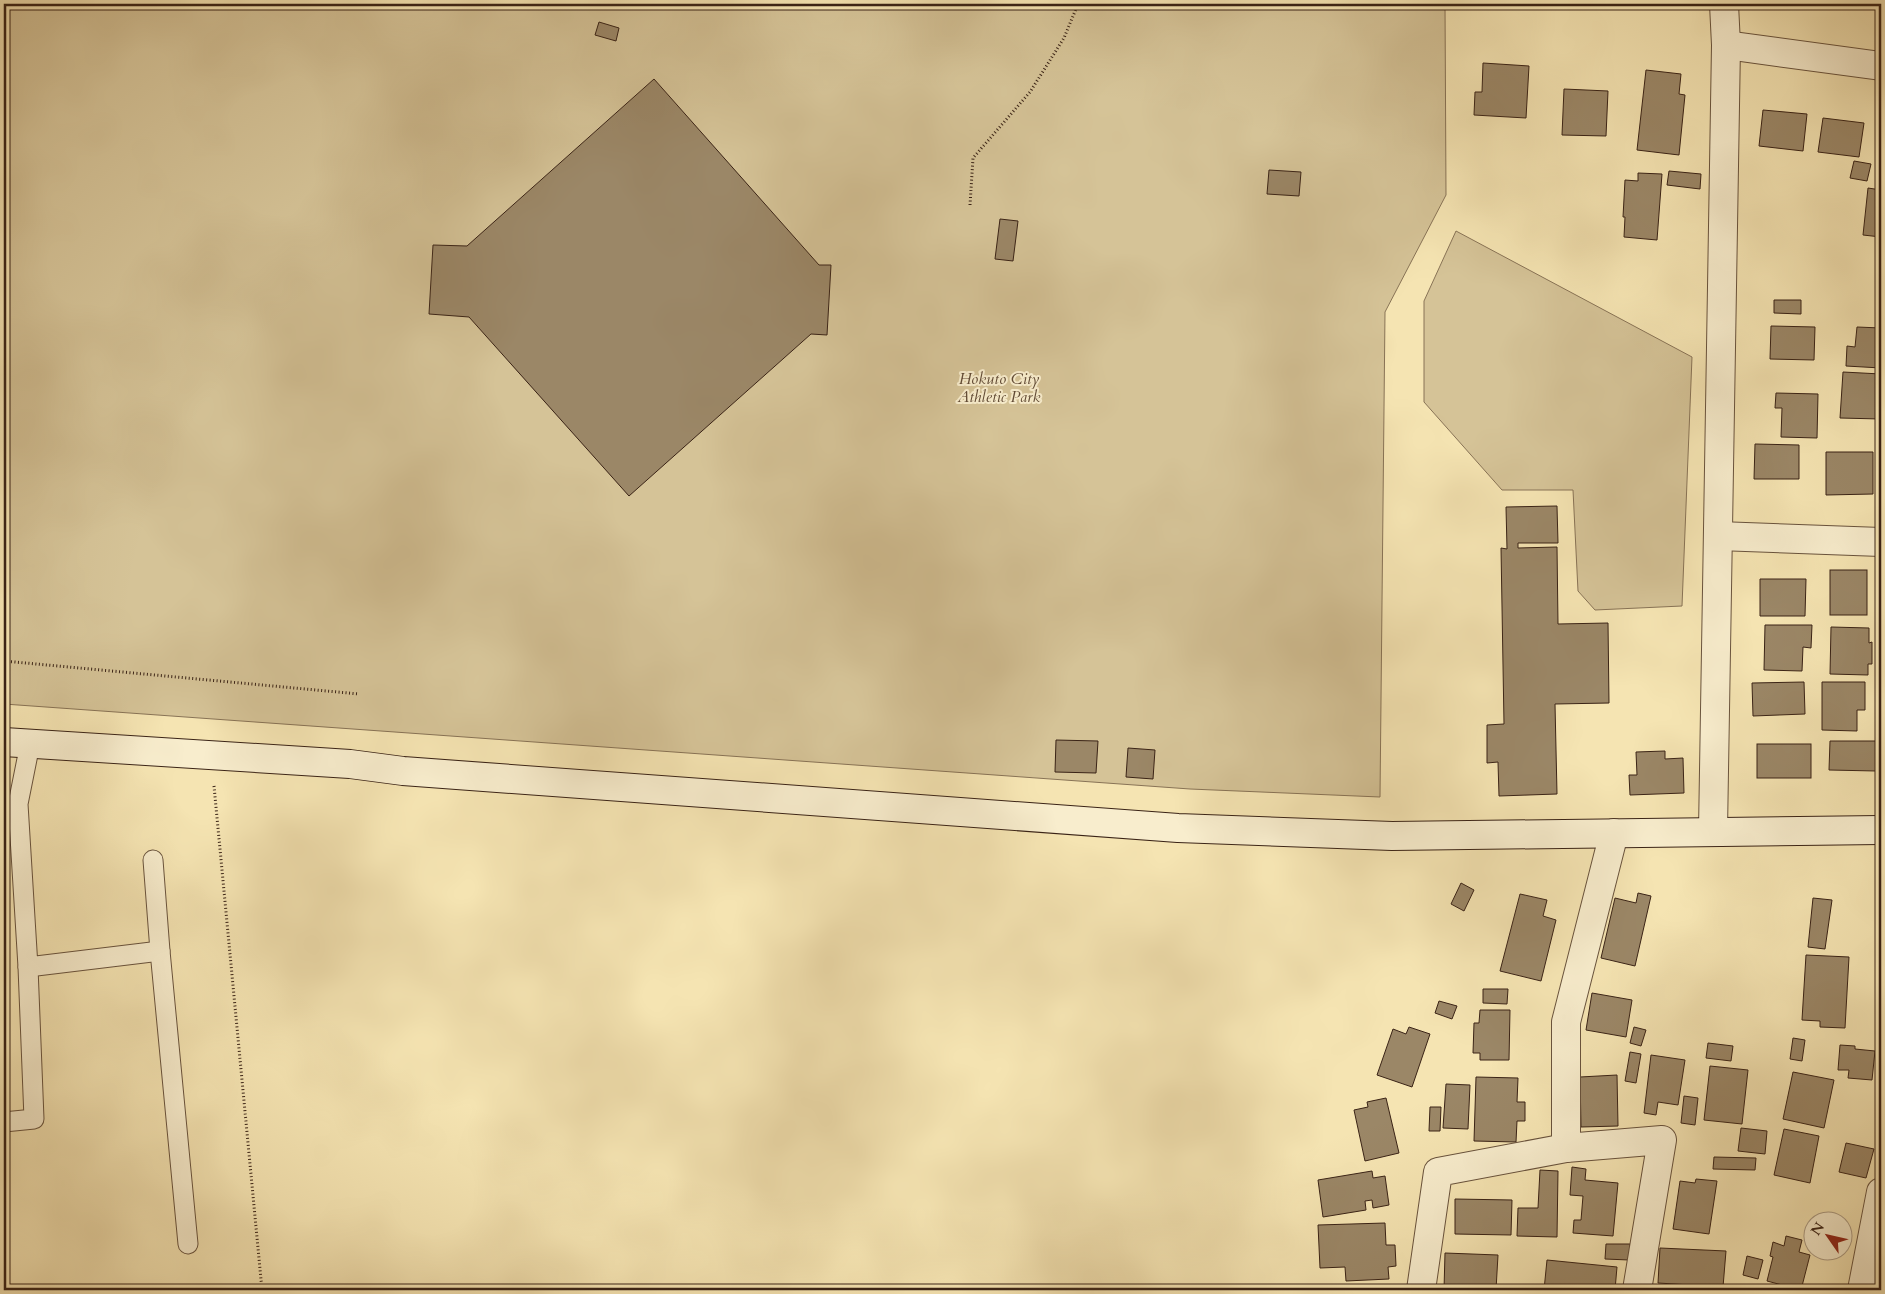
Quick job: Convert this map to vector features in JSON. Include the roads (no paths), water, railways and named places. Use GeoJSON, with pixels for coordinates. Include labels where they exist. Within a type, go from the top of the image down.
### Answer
{"type":"FeatureCollection","features":[{"type":"Feature","properties":{"kind":"street"},"geometry":{"type":"LineString","coordinates":[[1714,831],[1726,45],[1724,4]]}},
{"type":"Feature","properties":{"kind":"street"},"geometry":{"type":"LineString","coordinates":[[1726,45],[1881,66]]}},
{"type":"Feature","properties":{"kind":"street"},"geometry":{"type":"LineString","coordinates":[[1718,536],[1881,542]]}},
{"type":"Feature","properties":{"kind":"street"},"geometry":{"type":"LineString","coordinates":[[4,742],[350,764],[412,772],[1178,828],[1392,836],[1881,830]]}},
{"type":"Feature","properties":{"kind":"street"},"geometry":{"type":"LineString","coordinates":[[1566,1148],[1566,1022],[1614,832]]}},
{"type":"Feature","properties":{"kind":"street"},"geometry":{"type":"LineString","coordinates":[[1421,1290],[1438,1172],[1566,1148],[1662,1140],[1637,1290]]}},
{"type":"Feature","properties":{"kind":"street"},"geometry":{"type":"LineString","coordinates":[[1862,1290],[1881,1192]]}},
{"type":"Feature","properties":{"kind":"lane"},"geometry":{"type":"LineString","coordinates":[[4,1122],[34,1120],[28,967],[12,832],[30,744]]}},
{"type":"Feature","properties":{"kind":"lane"},"geometry":{"type":"LineString","coordinates":[[153,860],[188,1244]]}},
{"type":"Feature","properties":{"kind":"lane"},"geometry":{"type":"LineString","coordinates":[[28,967],[160,951]]}},
{"type":"Feature","properties":{"kind":"park label","name":"Hokuto City Athletic Park"},"geometry":{"type":"Point","coordinates":[999,388]}}]}
